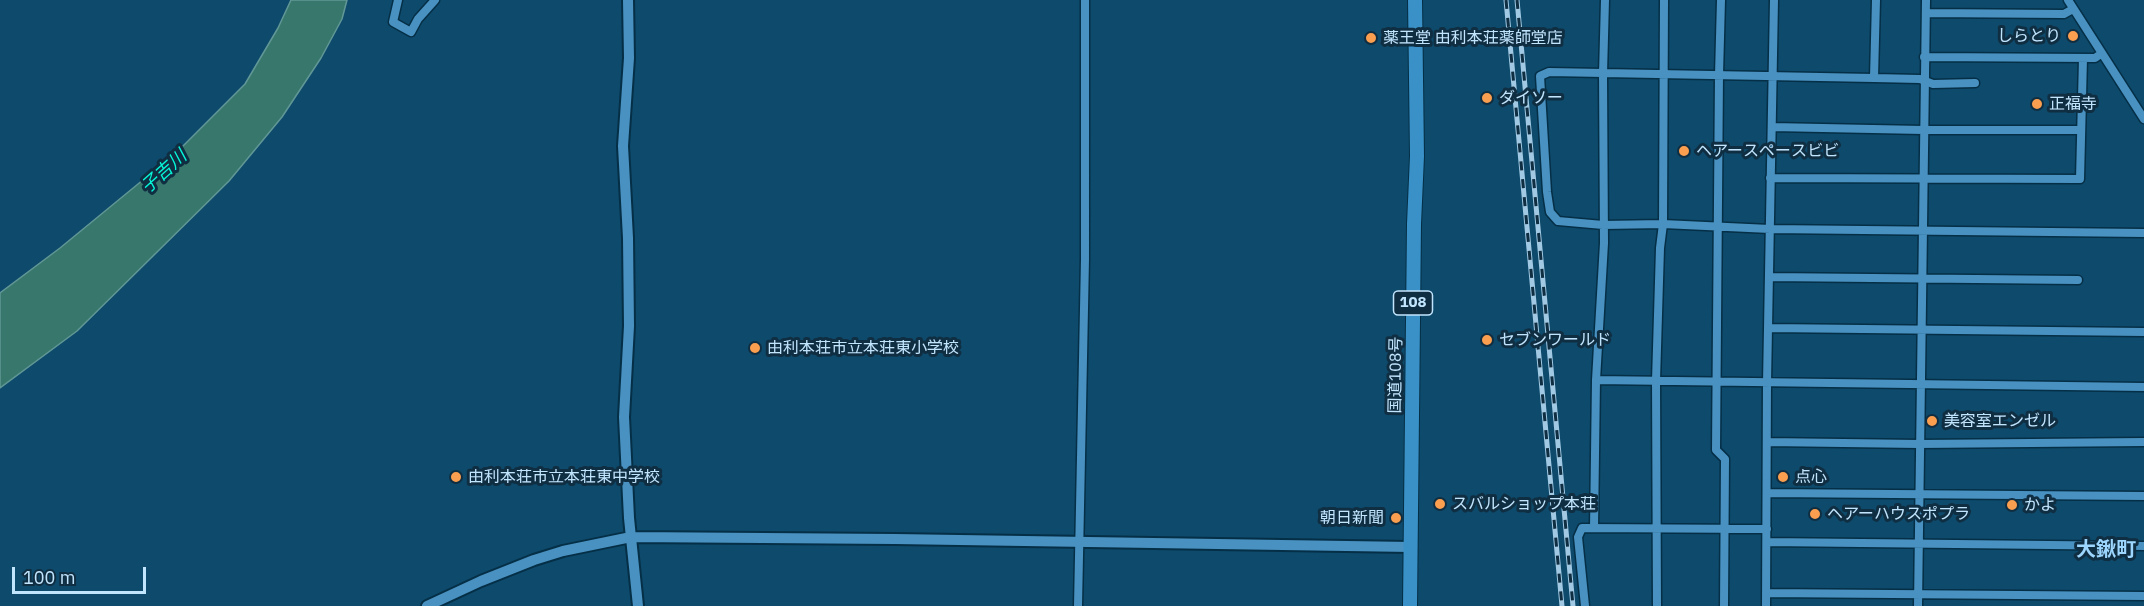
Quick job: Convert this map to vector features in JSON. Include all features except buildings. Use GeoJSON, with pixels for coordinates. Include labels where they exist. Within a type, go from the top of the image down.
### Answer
{"type":"FeatureCollection","features":[{"type":"Feature","properties":{"kind":"highway","name":"国道108号"},"geometry":{"type":"LineString","coordinates":[[1410,606],[1414,224],[1417,156],[1415,0]]}},
{"type":"Feature","properties":{"kind":"street"},"geometry":{"type":"LineString","coordinates":[[398,0],[393,22],[411,32],[418,19],[435,0]]}},
{"type":"Feature","properties":{"kind":"street"},"geometry":{"type":"LineString","coordinates":[[628,0],[629,58],[623,146],[628,238],[629,326],[624,417],[631,537],[638,606]]}},
{"type":"Feature","properties":{"kind":"street"},"geometry":{"type":"LineString","coordinates":[[1078,606],[1084,268],[1085,0]]}},
{"type":"Feature","properties":{"kind":"street"},"geometry":{"type":"LineString","coordinates":[[1594,528],[1596,380],[1604,243],[1605,0]]}},
{"type":"Feature","properties":{"kind":"street"},"geometry":{"type":"LineString","coordinates":[[1657,606],[1656,381],[1660,248],[1663,224],[1664,0]]}},
{"type":"Feature","properties":{"kind":"street"},"geometry":{"type":"LineString","coordinates":[[1721,0],[1716,450],[1725,459],[1724,606]]}},
{"type":"Feature","properties":{"kind":"street"},"geometry":{"type":"LineString","coordinates":[[1766,606],[1767,383],[1774,0]]}},
{"type":"Feature","properties":{"kind":"street"},"geometry":{"type":"LineString","coordinates":[[1874,78],[1876,0]]}},
{"type":"Feature","properties":{"kind":"street"},"geometry":{"type":"LineString","coordinates":[[1918,606],[1926,0]]}},
{"type":"Feature","properties":{"kind":"street"},"geometry":{"type":"LineString","coordinates":[[2068,0],[2144,118]]}},
{"type":"Feature","properties":{"kind":"street"},"geometry":{"type":"LineString","coordinates":[[1926,13],[2064,14],[2073,9]]}},
{"type":"Feature","properties":{"kind":"street"},"geometry":{"type":"LineString","coordinates":[[1924,57],[2095,58],[2102,53]]}},
{"type":"Feature","properties":{"kind":"street"},"geometry":{"type":"LineString","coordinates":[[1770,178],[2080,179],[2083,58]]}},
{"type":"Feature","properties":{"kind":"street"},"geometry":{"type":"LineString","coordinates":[[1975,82],[1933,84],[1920,79],[1549,72],[1540,76],[1550,212],[1558,222],[1603,225],[1663,224],[1770,228],[2144,233]]}},
{"type":"Feature","properties":{"kind":"street"},"geometry":{"type":"LineString","coordinates":[[1772,127],[2081,130]]}},
{"type":"Feature","properties":{"kind":"street"},"geometry":{"type":"LineString","coordinates":[[1769,277],[2078,280]]}},
{"type":"Feature","properties":{"kind":"street"},"geometry":{"type":"LineString","coordinates":[[1769,328],[2144,332]]}},
{"type":"Feature","properties":{"kind":"street"},"geometry":{"type":"LineString","coordinates":[[1596,380],[2144,387]]}},
{"type":"Feature","properties":{"kind":"street"},"geometry":{"type":"LineString","coordinates":[[1767,442],[1919,444],[2144,442]]}},
{"type":"Feature","properties":{"kind":"street"},"geometry":{"type":"LineString","coordinates":[[1768,493],[2144,496]]}},
{"type":"Feature","properties":{"kind":"street"},"geometry":{"type":"LineString","coordinates":[[1585,606],[1578,537],[1582,528],[1767,529]]}},
{"type":"Feature","properties":{"kind":"street"},"geometry":{"type":"LineString","coordinates":[[427,606],[534,560],[563,551],[631,537],[1411,547]]}},
{"type":"Feature","properties":{"kind":"street"},"geometry":{"type":"LineString","coordinates":[[1767,542],[2144,546]]}},
{"type":"Feature","properties":{"kind":"street"},"geometry":{"type":"LineString","coordinates":[[1766,593],[2144,596]]}},
{"type":"Feature","properties":{"kind":"water","name":"子吉川"},"geometry":{"type":"Polygon","coordinates":[[[291,0],[347,0],[342,19],[321,58],[282,117],[229,181],[77,331],[0,388],[0,293],[60,248],[177,152],[245,84],[278,28],[291,0]]]}},
{"type":"Feature","properties":{"kind":"railway"},"geometry":{"type":"LineString","coordinates":[[1506,0],[1562,606]]}},
{"type":"Feature","properties":{"kind":"railway"},"geometry":{"type":"LineString","coordinates":[[1517,0],[1573,606]]}},
{"type":"Feature","properties":{"kind":"place","name":"しらとり"},"geometry":{"type":"Point","coordinates":[2073,36]}},
{"type":"Feature","properties":{"kind":"place","name":"薬王堂 由利本荘薬師堂店"},"geometry":{"type":"Point","coordinates":[1371,38]}},
{"type":"Feature","properties":{"kind":"place","name":"ダイソー"},"geometry":{"type":"Point","coordinates":[1487,98]}},
{"type":"Feature","properties":{"kind":"place","name":"正福寺"},"geometry":{"type":"Point","coordinates":[2037,104]}},
{"type":"Feature","properties":{"kind":"place","name":"ヘアースペースビビ"},"geometry":{"type":"Point","coordinates":[1684,151]}},
{"type":"Feature","properties":{"kind":"place","name":"セブンワールド"},"geometry":{"type":"Point","coordinates":[1487,340]}},
{"type":"Feature","properties":{"kind":"place","name":"由利本荘市立本荘東小学校"},"geometry":{"type":"Point","coordinates":[755,348]}},
{"type":"Feature","properties":{"kind":"place","name":"美容室エンゼル"},"geometry":{"type":"Point","coordinates":[1932,421]}},
{"type":"Feature","properties":{"kind":"place","name":"由利本荘市立本荘東中学校"},"geometry":{"type":"Point","coordinates":[456,477]}},
{"type":"Feature","properties":{"kind":"place","name":"点心"},"geometry":{"type":"Point","coordinates":[1783,477]}},
{"type":"Feature","properties":{"kind":"place","name":"スバルショップ本荘"},"geometry":{"type":"Point","coordinates":[1440,504]}},
{"type":"Feature","properties":{"kind":"place","name":"かよ"},"geometry":{"type":"Point","coordinates":[2012,505]}},
{"type":"Feature","properties":{"kind":"place","name":"ヘアーハウスポプラ"},"geometry":{"type":"Point","coordinates":[1815,514]}},
{"type":"Feature","properties":{"kind":"place","name":"朝日新聞"},"geometry":{"type":"Point","coordinates":[1396,518]}},
{"type":"Feature","properties":{"kind":"district","name":"大鍬町"},"geometry":{"type":"Point","coordinates":[2106,550]}}]}
